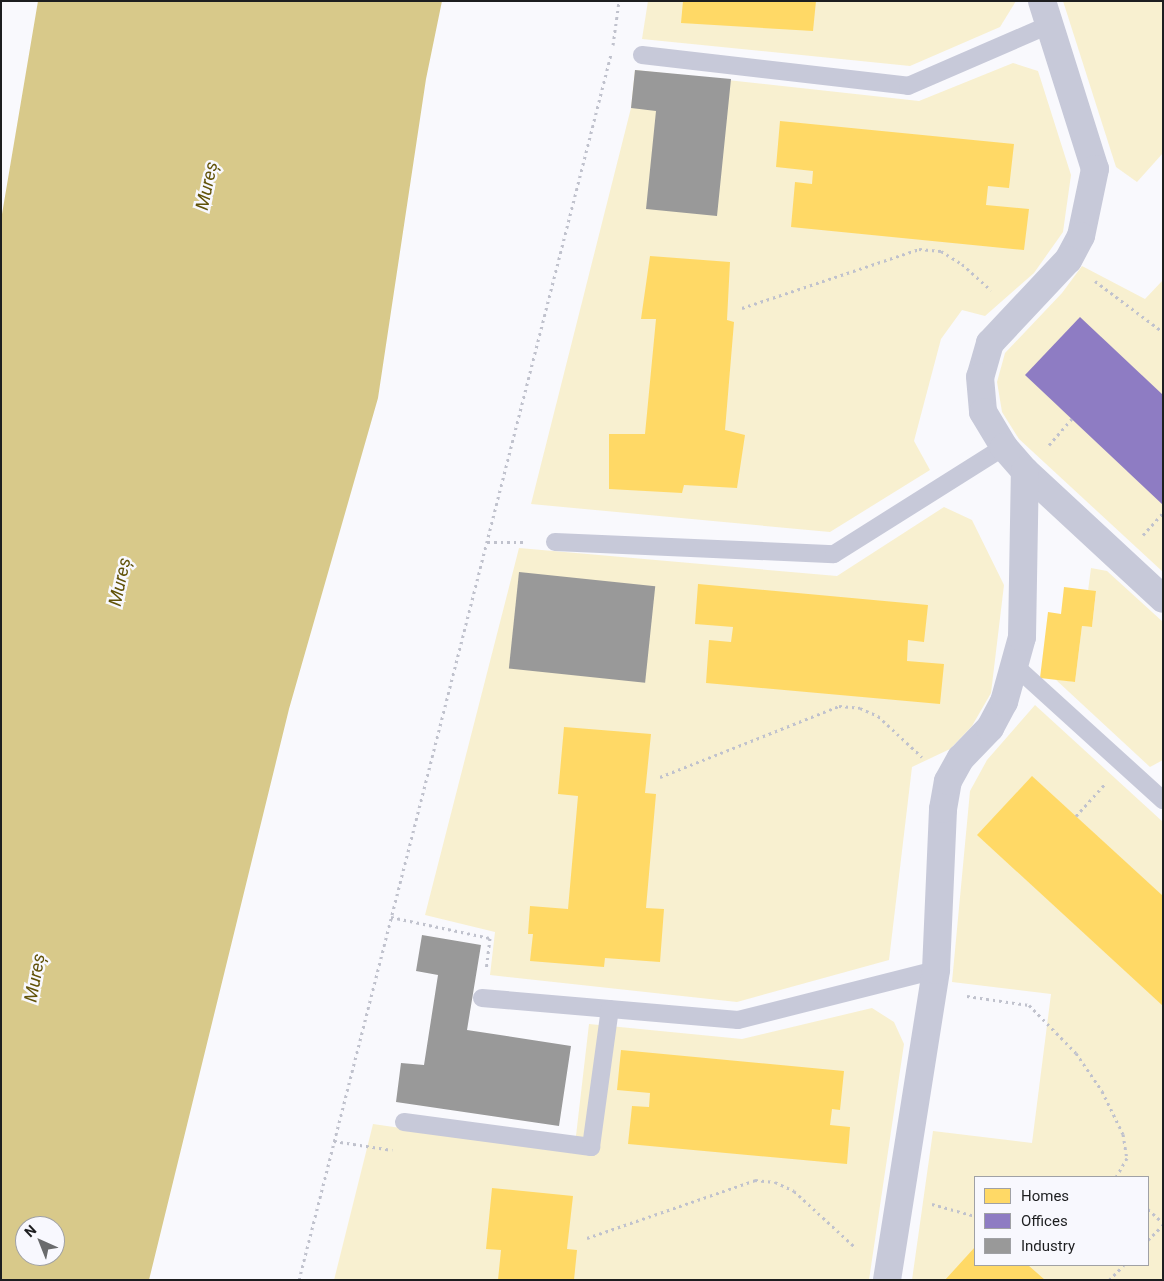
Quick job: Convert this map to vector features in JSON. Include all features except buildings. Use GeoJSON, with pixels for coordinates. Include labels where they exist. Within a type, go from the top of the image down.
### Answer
{"type":"FeatureCollection","features":[{"type":"Feature","properties":{"kind":"street"},"geometry":{"type":"LineString","coordinates":[[1046,13],[1095,169],[1081,236],[1068,260],[1048,284],[1016,313],[990,343],[980,377],[983,412],[1004,447],[1025,471],[1163,599]]}},
{"type":"Feature","properties":{"kind":"street"},"geometry":{"type":"LineString","coordinates":[[886,1278],[934,980],[943,809],[948,781],[961,758],[990,728],[1004,702],[1015,666],[1023,610],[1025,471]]}},
{"type":"Feature","properties":{"kind":"lane"},"geometry":{"type":"LineString","coordinates":[[642,55],[908,86],[1046,13]]}},
{"type":"Feature","properties":{"kind":"lane"},"geometry":{"type":"LineString","coordinates":[[555,542],[834,554],[1004,447]]}},
{"type":"Feature","properties":{"kind":"lane"},"geometry":{"type":"LineString","coordinates":[[1015,666],[1163,800]]}},
{"type":"Feature","properties":{"kind":"lane"},"geometry":{"type":"LineString","coordinates":[[482,998],[738,1020],[934,980]]}},
{"type":"Feature","properties":{"kind":"lane"},"geometry":{"type":"LineString","coordinates":[[404,1122],[591,1147],[610,1009]]}},
{"type":"Feature","properties":{"kind":"path"},"geometry":{"type":"LineString","coordinates":[[298,1280],[488,542],[611,52],[619,1]]}},
{"type":"Feature","properties":{"kind":"path"},"geometry":{"type":"LineString","coordinates":[[742,308],[919,250],[941,251],[962,264],[1016,313]]}},
{"type":"Feature","properties":{"kind":"path"},"geometry":{"type":"LineString","coordinates":[[1068,260],[1163,332]]}},
{"type":"Feature","properties":{"kind":"path"},"geometry":{"type":"LineString","coordinates":[[488,542],[555,542]]}},
{"type":"Feature","properties":{"kind":"path"},"geometry":{"type":"LineString","coordinates":[[660,777],[839,706],[860,708],[878,716],[948,781]]}},
{"type":"Feature","properties":{"kind":"path"},"geometry":{"type":"LineString","coordinates":[[1076,816],[1122,764]]}},
{"type":"Feature","properties":{"kind":"path"},"geometry":{"type":"LineString","coordinates":[[392,917],[490,938],[482,998]]}},
{"type":"Feature","properties":{"kind":"path"},"geometry":{"type":"LineString","coordinates":[[934,980],[1029,1005],[1076,1053],[1102,1091],[1123,1134],[1127,1158],[1117,1176]]}},
{"type":"Feature","properties":{"kind":"path"},"geometry":{"type":"LineString","coordinates":[[334,1141],[397,1151]]}},
{"type":"Feature","properties":{"kind":"path"},"geometry":{"type":"LineString","coordinates":[[587,1238],[756,1180],[776,1182],[794,1191],[886,1278]]}},
{"type":"Feature","properties":{"kind":"path"},"geometry":{"type":"LineString","coordinates":[[898,1208],[932,1204],[974,1216]]}},
{"type":"Feature","properties":{"kind":"path"},"geometry":{"type":"LineString","coordinates":[[1149,1210],[1163,1224],[1149,1239]]}},
{"type":"Feature","properties":{"kind":"path"},"geometry":{"type":"LineString","coordinates":[[1109,1280],[1123,1266]]}},
{"type":"Feature","properties":{"kind":"shaded area"},"geometry":{"type":"Polygon","coordinates":[[[648,1],[1016,1],[1000,27],[910,66],[642,39],[648,1]]]}},
{"type":"Feature","properties":{"kind":"shaded area"},"geometry":{"type":"Polygon","coordinates":[[[1063,1],[1163,1],[1163,153],[1137,182],[1116,167],[1063,1]]]}},
{"type":"Feature","properties":{"kind":"shaded area"},"geometry":{"type":"Polygon","coordinates":[[[1013,63],[1038,71],[1071,175],[1063,232],[1034,273],[985,316],[962,310],[941,339],[914,441],[930,470],[830,532],[531,504],[631,108],[635,70],[919,101],[1013,63]]]}},
{"type":"Feature","properties":{"kind":"shaded area"},"geometry":{"type":"Polygon","coordinates":[[[1082,266],[1145,299],[1163,280],[1163,572],[1019,439],[1002,412],[997,382],[1005,353],[1062,293],[1082,266]]]}},
{"type":"Feature","properties":{"kind":"shaded area"},"geometry":{"type":"Polygon","coordinates":[[[944,507],[972,520],[1004,585],[991,693],[972,726],[950,749],[912,767],[889,960],[737,1002],[490,975],[495,932],[425,915],[519,548],[837,576],[944,507]]]}},
{"type":"Feature","properties":{"kind":"shaded area"},"geometry":{"type":"Polygon","coordinates":[[[1091,568],[1107,571],[1163,622],[1163,760],[1150,767],[1055,679],[1075,682],[1082,626],[1092,627],[1096,592],[1088,591],[1091,568]]]}},
{"type":"Feature","properties":{"kind":"shaded area"},"geometry":{"type":"Polygon","coordinates":[[[1035,705],[1163,822],[1163,1280],[912,1280],[933,1131],[1032,1143],[1051,994],[952,982],[970,791],[987,760],[1035,705]]]}},
{"type":"Feature","properties":{"kind":"shaded area"},"geometry":{"type":"Polygon","coordinates":[[[872,1008],[894,1022],[904,1044],[869,1280],[334,1280],[373,1124],[574,1153],[589,1024],[742,1039],[872,1008]]]}},
{"type":"Feature","properties":{"kind":"water","name":"Mureș"},"geometry":{"type":"Polygon","coordinates":[[[38,1],[442,1],[426,79],[378,398],[289,709],[149,1280],[1,1280],[1,220],[38,1]]]}}]}
